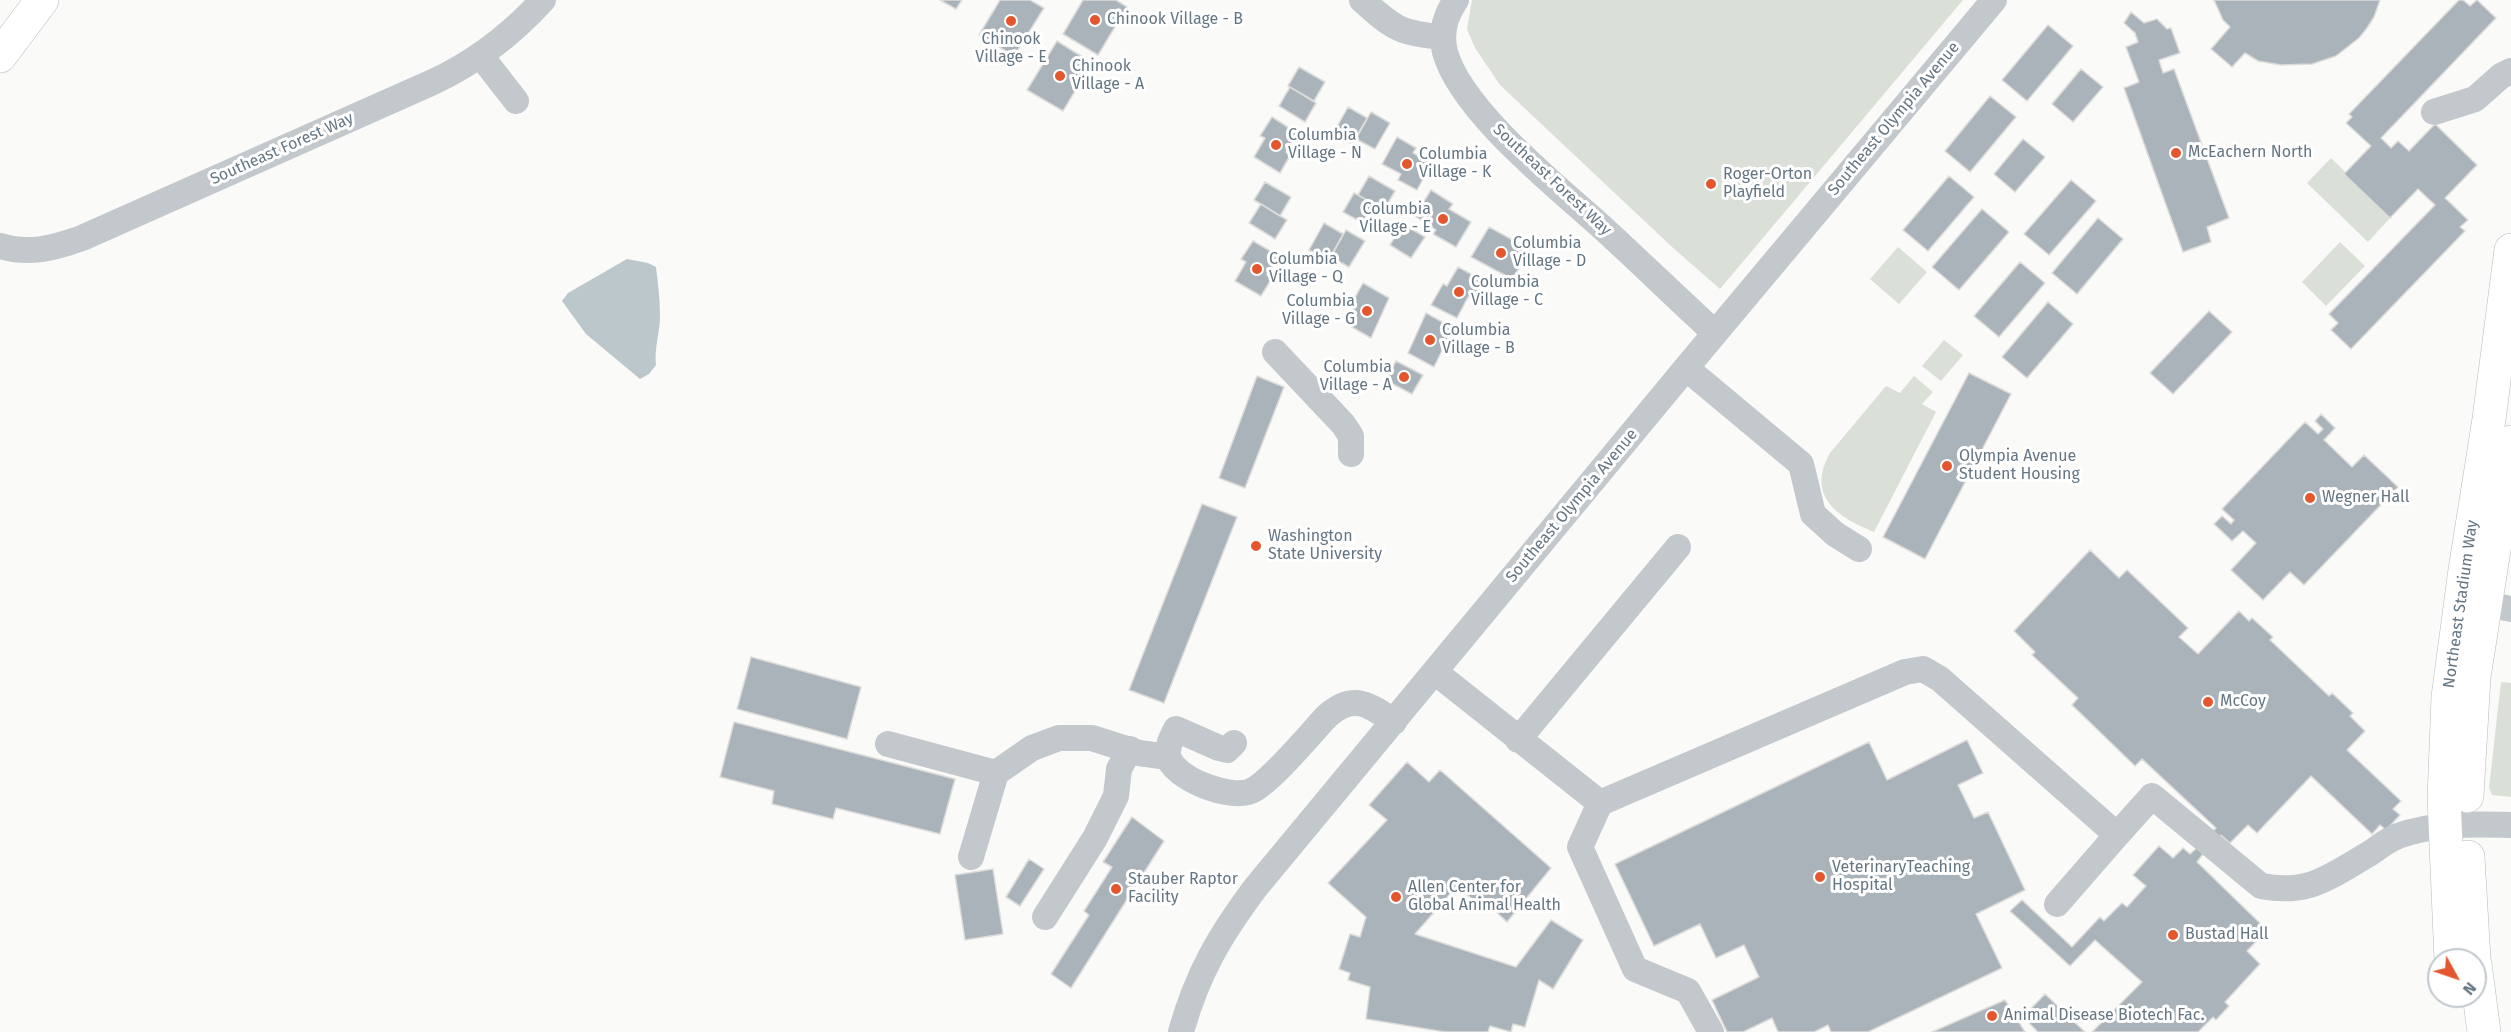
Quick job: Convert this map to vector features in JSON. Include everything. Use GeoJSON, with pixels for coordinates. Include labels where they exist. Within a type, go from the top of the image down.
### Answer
{"type":"FeatureCollection","features":[{"type":"Feature","properties":{"kind":"main road"},"geometry":{"type":"LineString","coordinates":[[0,56],[42,0]]}},
{"type":"Feature","properties":{"kind":"main road","name":"Northeast Stadium Way"},"geometry":{"type":"LineString","coordinates":[[2474,948],[2468,860],[2457,825],[2445,765],[2452,657],[2489,418],[2511,250]]}},
{"type":"Feature","properties":{"kind":"main road","name":"Northeast Stadium Way"},"geometry":{"type":"LineString","coordinates":[[2452,948],[2457,825],[2467,800],[2474,677],[2503,609],[2511,441]]}},
{"type":"Feature","properties":{"kind":"main road"},"geometry":{"type":"LineString","coordinates":[[2459,1008],[2462,1032]]}},
{"type":"Feature","properties":{"kind":"main road","name":"Northeast Stadium Way"},"geometry":{"type":"LineString","coordinates":[[2481,1008],[2484,1032]]}},
{"type":"Feature","properties":{"kind":"street","name":"Southeast Forest Way"},"geometry":{"type":"LineString","coordinates":[[0,246],[24,251],[43,250],[82,238],[433,82],[482,56],[543,0]]}},
{"type":"Feature","properties":{"kind":"street"},"geometry":{"type":"LineString","coordinates":[[1362,0],[1399,30],[1411,34],[1443,37],[1449,13],[1456,0]]}},
{"type":"Feature","properties":{"kind":"street","name":"Southeast Olympia Avenue"},"geometry":{"type":"LineString","coordinates":[[1181,1032],[1194,988],[1224,932],[1256,887],[1994,0]]}},
{"type":"Feature","properties":{"kind":"street","name":"Southeast Forest Way"},"geometry":{"type":"LineString","coordinates":[[1443,37],[1446,53],[1456,77],[1479,109],[1553,182],[1715,333]]}},
{"type":"Feature","properties":{"kind":"street"},"geometry":{"type":"LineString","coordinates":[[482,56],[516,101]]}},
{"type":"Feature","properties":{"kind":"street"},"geometry":{"type":"LineString","coordinates":[[2434,112],[2475,99],[2501,76],[2511,71]]}},
{"type":"Feature","properties":{"kind":"street"},"geometry":{"type":"LineString","coordinates":[[1275,352],[1343,424],[1351,436],[1351,454]]}},
{"type":"Feature","properties":{"kind":"street"},"geometry":{"type":"LineString","coordinates":[[1686,368],[1801,464],[1813,514],[1835,534],[1859,549]]}},
{"type":"Feature","properties":{"kind":"street"},"geometry":{"type":"LineString","coordinates":[[1518,740],[1678,547]]}},
{"type":"Feature","properties":{"kind":"street"},"geometry":{"type":"LineString","coordinates":[[1712,1032],[1688,991],[1635,969],[1580,847],[1600,803],[1905,672],[1923,669],[1940,679],[2117,835]]}},
{"type":"Feature","properties":{"kind":"street"},"geometry":{"type":"LineString","coordinates":[[1435,672],[1600,803]]}},
{"type":"Feature","properties":{"kind":"street"},"geometry":{"type":"LineString","coordinates":[[1234,742],[1227,750],[1176,729],[1168,748],[1168,757],[1180,774],[1218,790],[1239,794],[1252,791],[1266,781],[1327,716],[1342,705],[1358,702],[1377,709],[1394,722]]}},
{"type":"Feature","properties":{"kind":"street"},"geometry":{"type":"LineString","coordinates":[[971,857],[996,773],[1032,748],[1059,738],[1092,738],[1168,757]]}},
{"type":"Feature","properties":{"kind":"street"},"geometry":{"type":"LineString","coordinates":[[888,744],[996,773]]}},
{"type":"Feature","properties":{"kind":"street"},"geometry":{"type":"LineString","coordinates":[[1045,917],[1095,838],[1116,796],[1119,769],[1130,749]]}},
{"type":"Feature","properties":{"kind":"street"},"geometry":{"type":"LineString","coordinates":[[2057,904],[2152,796],[2254,881],[2261,886],[2282,890],[2303,888],[2312,884],[2394,837],[2417,829],[2457,825],[2511,825]]}},
{"type":"Feature","properties":{"kind":"shaded area","name":"Roger-Orton Playfield"},"geometry":{"type":"Polygon","coordinates":[[[1472,0],[1963,0],[1720,289],[1500,85],[1475,48],[1467,29],[1472,0]]]}},
{"type":"Feature","properties":{"kind":"shaded area"},"geometry":{"type":"Polygon","coordinates":[[[2331,158],[2391,217],[2368,242],[2307,183],[2331,158]]]}},
{"type":"Feature","properties":{"kind":"shaded area"},"geometry":{"type":"Polygon","coordinates":[[[2340,242],[2365,266],[2326,306],[2302,282],[2340,242]]]}},
{"type":"Feature","properties":{"kind":"shaded area"},"geometry":{"type":"Polygon","coordinates":[[[1898,247],[1927,272],[1899,304],[1870,279],[1898,247]]]}},
{"type":"Feature","properties":{"kind":"shaded area"},"geometry":{"type":"Polygon","coordinates":[[[627,259],[656,267],[658,285],[660,316],[656,365],[649,374],[640,379],[586,334],[562,301],[568,293],[627,259]]]}},
{"type":"Feature","properties":{"kind":"shaded area"},"geometry":{"type":"Polygon","coordinates":[[[1944,340],[1963,355],[1941,381],[1922,366],[1944,340]]]}},
{"type":"Feature","properties":{"kind":"shaded area"},"geometry":{"type":"Polygon","coordinates":[[[1914,376],[1933,392],[1922,404],[1936,412],[1874,532],[1837,512],[1829,503],[1824,493],[1823,468],[1830,453],[1886,386],[1900,393],[1914,376]]]}},
{"type":"Feature","properties":{"kind":"shaded area"},"geometry":{"type":"Polygon","coordinates":[[[2501,682],[2511,683],[2511,797],[2492,795],[2489,788],[2501,682]]]}},
{"type":"Feature","properties":{"kind":"building"},"geometry":{"type":"Polygon","coordinates":[[[940,0],[962,0],[956,9],[940,0]]]}},
{"type":"Feature","properties":{"kind":"building","name":"Chinook Village - E"},"geometry":{"type":"Polygon","coordinates":[[[1000,0],[1030,0],[1044,8],[1014,56],[979,35],[1000,0]]]}},
{"type":"Feature","properties":{"kind":"building","name":"Chinook Village - B"},"geometry":{"type":"Polygon","coordinates":[[[1083,0],[1116,0],[1127,7],[1098,55],[1063,34],[1083,0]]]}},
{"type":"Feature","properties":{"kind":"building"},"geometry":{"type":"Polygon","coordinates":[[[2214,0],[2380,0],[2367,28],[2359,38],[2336,56],[2312,64],[2281,65],[2258,61],[2245,53],[2232,67],[2211,49],[2230,27],[2223,20],[2214,0]]]}},
{"type":"Feature","properties":{"kind":"building"},"geometry":{"type":"Polygon","coordinates":[[[2459,0],[2463,0],[2470,6],[2477,0],[2496,18],[2381,138],[2391,148],[2398,141],[2409,151],[2435,124],[2477,165],[2445,198],[2468,220],[2460,227],[2465,231],[2351,349],[2331,330],[2338,323],[2329,314],[2435,205],[2418,189],[2390,218],[2344,174],[2371,146],[2346,123],[2352,117],[2349,114],[2459,0]]]}},
{"type":"Feature","properties":{"kind":"building","name":"McEachern North"},"geometry":{"type":"Polygon","coordinates":[[[2131,12],[2144,23],[2157,19],[2167,29],[2171,28],[2180,53],[2159,60],[2163,73],[2174,69],[2229,218],[2207,227],[2211,242],[2183,252],[2124,88],[2139,82],[2126,47],[2138,42],[2135,33],[2124,23],[2131,12]]]}},
{"type":"Feature","properties":{"kind":"building"},"geometry":{"type":"Polygon","coordinates":[[[2048,25],[2073,46],[2027,101],[2002,80],[2048,25]]]}},
{"type":"Feature","properties":{"kind":"building","name":"Chinook Village - A"},"geometry":{"type":"Polygon","coordinates":[[[1057,41],[1092,63],[1063,111],[1027,90],[1057,41]]]}},
{"type":"Feature","properties":{"kind":"building"},"geometry":{"type":"Polygon","coordinates":[[[1299,67],[1325,82],[1314,101],[1288,86],[1299,67]]]}},
{"type":"Feature","properties":{"kind":"building"},"geometry":{"type":"Polygon","coordinates":[[[2081,69],[2103,87],[2073,122],[2052,104],[2081,69]]]}},
{"type":"Feature","properties":{"kind":"building"},"geometry":{"type":"Polygon","coordinates":[[[1290,87],[1316,103],[1305,122],[1279,106],[1290,87]]]}},
{"type":"Feature","properties":{"kind":"building"},"geometry":{"type":"Polygon","coordinates":[[[1990,96],[2016,117],[1970,172],[1945,151],[1990,96]]]}},
{"type":"Feature","properties":{"kind":"building"},"geometry":{"type":"Polygon","coordinates":[[[1348,107],[1367,118],[1352,144],[1333,134],[1348,107]]]}},
{"type":"Feature","properties":{"kind":"building"},"geometry":{"type":"Polygon","coordinates":[[[1371,112],[1390,123],[1375,149],[1356,139],[1371,112]]]}},
{"type":"Feature","properties":{"kind":"building","name":"Columbia Village - N"},"geometry":{"type":"Polygon","coordinates":[[[1272,117],[1297,133],[1286,152],[1291,154],[1280,173],[1254,157],[1265,138],[1260,136],[1272,117]]]}},
{"type":"Feature","properties":{"kind":"building","name":"Columbia Village - K"},"geometry":{"type":"Polygon","coordinates":[[[1397,137],[1416,148],[1413,153],[1432,163],[1417,190],[1398,180],[1401,174],[1382,164],[1397,137]]]}},
{"type":"Feature","properties":{"kind":"building"},"geometry":{"type":"Polygon","coordinates":[[[2023,139],[2045,157],[2015,192],[1994,174],[2023,139]]]}},
{"type":"Feature","properties":{"kind":"building"},"geometry":{"type":"Polygon","coordinates":[[[1369,176],[1395,191],[1384,210],[1358,195],[1369,176]]]}},
{"type":"Feature","properties":{"kind":"building"},"geometry":{"type":"Polygon","coordinates":[[[1949,176],[1974,197],[1928,251],[1903,230],[1949,176]]]}},
{"type":"Feature","properties":{"kind":"building"},"geometry":{"type":"Polygon","coordinates":[[[2071,180],[2096,201],[2049,255],[2024,234],[2071,180]]]}},
{"type":"Feature","properties":{"kind":"building"},"geometry":{"type":"Polygon","coordinates":[[[1265,182],[1291,197],[1280,216],[1254,200],[1265,182]]]}},
{"type":"Feature","properties":{"kind":"building","name":"Columbia Village - E"},"geometry":{"type":"Polygon","coordinates":[[[1431,190],[1453,204],[1449,209],[1471,222],[1456,247],[1433,234],[1436,230],[1415,216],[1431,190]]]}},
{"type":"Feature","properties":{"kind":"building"},"geometry":{"type":"Polygon","coordinates":[[[1354,193],[1381,208],[1370,227],[1343,212],[1354,193]]]}},
{"type":"Feature","properties":{"kind":"building"},"geometry":{"type":"Polygon","coordinates":[[[1261,204],[1287,220],[1275,239],[1249,223],[1261,204]]]}},
{"type":"Feature","properties":{"kind":"building"},"geometry":{"type":"Polygon","coordinates":[[[1982,209],[2009,232],[1959,290],[1932,267],[1982,209]]]}},
{"type":"Feature","properties":{"kind":"building"},"geometry":{"type":"Polygon","coordinates":[[[2098,218],[2123,239],[2077,294],[2052,273],[2098,218]]]}},
{"type":"Feature","properties":{"kind":"building"},"geometry":{"type":"Polygon","coordinates":[[[1324,223],[1343,234],[1328,261],[1309,250],[1324,223]]]}},
{"type":"Feature","properties":{"kind":"building"},"geometry":{"type":"Polygon","coordinates":[[[1403,224],[1425,237],[1411,258],[1390,245],[1403,224]]]}},
{"type":"Feature","properties":{"kind":"building","name":"Columbia Village - D"},"geometry":{"type":"Polygon","coordinates":[[[1489,227],[1531,250],[1512,279],[1471,257],[1489,227]]]}},
{"type":"Feature","properties":{"kind":"building"},"geometry":{"type":"Polygon","coordinates":[[[1346,230],[1365,241],[1349,267],[1331,257],[1346,230]]]}},
{"type":"Feature","properties":{"kind":"building","name":"Columbia Village - Q"},"geometry":{"type":"Polygon","coordinates":[[[1253,241],[1279,256],[1267,275],[1272,278],[1261,296],[1235,281],[1246,262],[1241,259],[1253,241]]]}},
{"type":"Feature","properties":{"kind":"building"},"geometry":{"type":"Polygon","coordinates":[[[2020,262],[2045,283],[1999,337],[1974,316],[2020,262]]]}},
{"type":"Feature","properties":{"kind":"building","name":"Columbia Village - C"},"geometry":{"type":"Polygon","coordinates":[[[1458,267],[1484,281],[1474,300],[1468,297],[1457,318],[1431,305],[1443,284],[1447,286],[1458,267]]]}},
{"type":"Feature","properties":{"kind":"building","name":"Columbia Village - G"},"geometry":{"type":"Polygon","coordinates":[[[1363,283],[1389,298],[1371,338],[1345,323],[1355,305],[1352,303],[1363,283]]]}},
{"type":"Feature","properties":{"kind":"building"},"geometry":{"type":"Polygon","coordinates":[[[2048,302],[2073,324],[2027,378],[2002,357],[2048,302]]]}},
{"type":"Feature","properties":{"kind":"building"},"geometry":{"type":"Polygon","coordinates":[[[2209,311],[2232,332],[2173,394],[2150,373],[2209,311]]]}},
{"type":"Feature","properties":{"kind":"building","name":"Columbia Village - B"},"geometry":{"type":"Polygon","coordinates":[[[1426,313],[1453,328],[1434,367],[1408,353],[1426,313]]]}},
{"type":"Feature","properties":{"kind":"building","name":"Columbia Village - A"},"geometry":{"type":"Polygon","coordinates":[[[1396,361],[1423,375],[1412,394],[1385,380],[1396,361]]]}},
{"type":"Feature","properties":{"kind":"building","name":"Olympia Avenue Student Housing"},"geometry":{"type":"Polygon","coordinates":[[[1969,373],[2011,394],[1925,559],[1883,537],[1969,373]]]}},
{"type":"Feature","properties":{"kind":"building"},"geometry":{"type":"Polygon","coordinates":[[[1257,376],[1284,387],[1245,488],[1219,478],[1257,376]]]}},
{"type":"Feature","properties":{"kind":"building","name":"Wegner Hall"},"geometry":{"type":"Polygon","coordinates":[[[2321,414],[2335,428],[2324,440],[2352,467],[2364,455],[2398,487],[2304,585],[2290,572],[2263,600],[2231,570],[2256,543],[2243,531],[2232,541],[2214,524],[2222,516],[2231,524],[2234,520],[2222,509],[2305,422],[2318,434],[2323,429],[2315,421],[2321,414]]]}},
{"type":"Feature","properties":{"kind":"building"},"geometry":{"type":"Polygon","coordinates":[[[1202,504],[1237,517],[1164,703],[1129,690],[1202,504]]]}},
{"type":"Feature","properties":{"kind":"building","name":"McCoy"},"geometry":{"type":"Polygon","coordinates":[[[2090,550],[2119,578],[2127,570],[2188,628],[2179,637],[2198,654],[2239,611],[2249,621],[2252,618],[2273,637],[2270,640],[2329,696],[2332,693],[2353,713],[2350,716],[2365,731],[2347,750],[2401,801],[2393,809],[2400,815],[2386,830],[2380,825],[2372,834],[2311,776],[2257,833],[2248,825],[2230,843],[2221,835],[2203,854],[2197,848],[2216,828],[2142,759],[2135,766],[2072,705],[2078,698],[2032,655],[2035,652],[2014,631],[2090,550]]]}},
{"type":"Feature","properties":{"kind":"building"},"geometry":{"type":"Polygon","coordinates":[[[751,657],[861,687],[847,739],[737,709],[751,657]]]}},
{"type":"Feature","properties":{"kind":"building"},"geometry":{"type":"Polygon","coordinates":[[[734,722],[955,779],[940,834],[836,808],[833,819],[772,804],[774,791],[720,777],[734,722]]]}},
{"type":"Feature","properties":{"kind":"building","name":"VeterinaryTeaching Hospital"},"geometry":{"type":"Polygon","coordinates":[[[1967,740],[1983,773],[1958,785],[1974,818],[1988,812],[2025,890],[1976,914],[2002,968],[1868,1032],[1831,1032],[1828,1025],[1814,1032],[1778,1032],[1772,1018],[1743,1032],[1727,1032],[1712,1000],[1759,977],[1744,945],[1716,958],[1700,924],[1654,946],[1615,864],[1869,742],[1887,780],[1967,740]]]}},
{"type":"Feature","properties":{"kind":"building","name":"Allen Center for Global Animal Health"},"geometry":{"type":"Polygon","coordinates":[[[1407,762],[1429,782],[1440,770],[1551,868],[1507,922],[1491,907],[1487,912],[1457,886],[1415,934],[1516,967],[1551,920],[1583,940],[1553,989],[1539,980],[1525,1027],[1513,1024],[1511,1032],[1490,1026],[1488,1032],[1445,1032],[1366,1019],[1370,987],[1348,980],[1350,973],[1339,969],[1350,934],[1360,937],[1366,917],[1328,883],[1387,820],[1369,805],[1407,762]]]}},
{"type":"Feature","properties":{"kind":"building","name":"Stauber Raptor Facility"},"geometry":{"type":"Polygon","coordinates":[[[1132,817],[1164,841],[1071,988],[1051,974],[1089,915],[1084,911],[1112,867],[1103,862],[1132,817]]]}},
{"type":"Feature","properties":{"kind":"building","name":"Bustad Hall"},"geometry":{"type":"Polygon","coordinates":[[[2159,846],[2173,858],[2183,848],[2190,854],[2197,848],[2203,854],[2197,862],[2267,930],[2247,951],[2260,964],[2225,1002],[2229,1006],[2216,1020],[2213,1017],[2198,1032],[2092,1032],[2142,982],[2095,940],[2070,966],[2010,911],[2022,900],[2072,947],[2100,917],[2104,921],[2122,903],[2127,907],[2146,886],[2133,875],[2159,846]]]}},
{"type":"Feature","properties":{"kind":"building"},"geometry":{"type":"Polygon","coordinates":[[[1029,859],[1044,869],[1020,906],[1006,897],[1029,859]]]}},
{"type":"Feature","properties":{"kind":"building"},"geometry":{"type":"Polygon","coordinates":[[[993,869],[1003,934],[965,940],[955,875],[993,869]]]}},
{"type":"Feature","properties":{"kind":"building"},"geometry":{"type":"Polygon","coordinates":[[[2045,994],[2085,1032],[2038,1032],[2023,1017],[2045,994]]]}},
{"type":"Feature","properties":{"kind":"building","name":"Animal Disease Biotech Fac."},"geometry":{"type":"Polygon","coordinates":[[[2005,1000],[2025,1032],[1932,1032],[2005,1000]]]}},
{"type":"Feature","properties":{"kind":"place","name":"Chinook Village - B"},"geometry":{"type":"Point","coordinates":[1095,20]}},
{"type":"Feature","properties":{"kind":"place","name":"Chinook Village - E"},"geometry":{"type":"Point","coordinates":[1011,21]}},
{"type":"Feature","properties":{"kind":"place","name":"Chinook Village - A"},"geometry":{"type":"Point","coordinates":[1060,76]}},
{"type":"Feature","properties":{"kind":"place","name":"Columbia Village - N"},"geometry":{"type":"Point","coordinates":[1276,145]}},
{"type":"Feature","properties":{"kind":"place","name":"McEachern North"},"geometry":{"type":"Point","coordinates":[2176,153]}},
{"type":"Feature","properties":{"kind":"place","name":"Columbia Village - K"},"geometry":{"type":"Point","coordinates":[1407,164]}},
{"type":"Feature","properties":{"kind":"place","name":"Roger-Orton Playfield"},"geometry":{"type":"Point","coordinates":[1711,184]}},
{"type":"Feature","properties":{"kind":"place","name":"Columbia Village - E"},"geometry":{"type":"Point","coordinates":[1443,219]}},
{"type":"Feature","properties":{"kind":"place","name":"Columbia Village - D"},"geometry":{"type":"Point","coordinates":[1501,253]}},
{"type":"Feature","properties":{"kind":"place","name":"Columbia Village - Q"},"geometry":{"type":"Point","coordinates":[1257,269]}},
{"type":"Feature","properties":{"kind":"place","name":"Columbia Village - C"},"geometry":{"type":"Point","coordinates":[1459,292]}},
{"type":"Feature","properties":{"kind":"place","name":"Columbia Village - G"},"geometry":{"type":"Point","coordinates":[1367,311]}},
{"type":"Feature","properties":{"kind":"place","name":"Columbia Village - B"},"geometry":{"type":"Point","coordinates":[1430,340]}},
{"type":"Feature","properties":{"kind":"place","name":"Columbia Village - A"},"geometry":{"type":"Point","coordinates":[1404,377]}},
{"type":"Feature","properties":{"kind":"place","name":"Olympia Avenue Student Housing"},"geometry":{"type":"Point","coordinates":[1947,466]}},
{"type":"Feature","properties":{"kind":"place","name":"Wegner Hall"},"geometry":{"type":"Point","coordinates":[2310,498]}},
{"type":"Feature","properties":{"kind":"place","name":"Washington State University"},"geometry":{"type":"Point","coordinates":[1256,546]}},
{"type":"Feature","properties":{"kind":"place","name":"McCoy"},"geometry":{"type":"Point","coordinates":[2208,702]}},
{"type":"Feature","properties":{"kind":"place","name":"VeterinaryTeaching Hospital"},"geometry":{"type":"Point","coordinates":[1820,877]}},
{"type":"Feature","properties":{"kind":"place","name":"Stauber Raptor Facility"},"geometry":{"type":"Point","coordinates":[1116,889]}},
{"type":"Feature","properties":{"kind":"place","name":"Allen Center for Global Animal Health"},"geometry":{"type":"Point","coordinates":[1396,897]}},
{"type":"Feature","properties":{"kind":"place","name":"Bustad Hall"},"geometry":{"type":"Point","coordinates":[2173,935]}},
{"type":"Feature","properties":{"kind":"place","name":"Animal Disease Biotech Fac."},"geometry":{"type":"Point","coordinates":[1992,1016]}}]}
